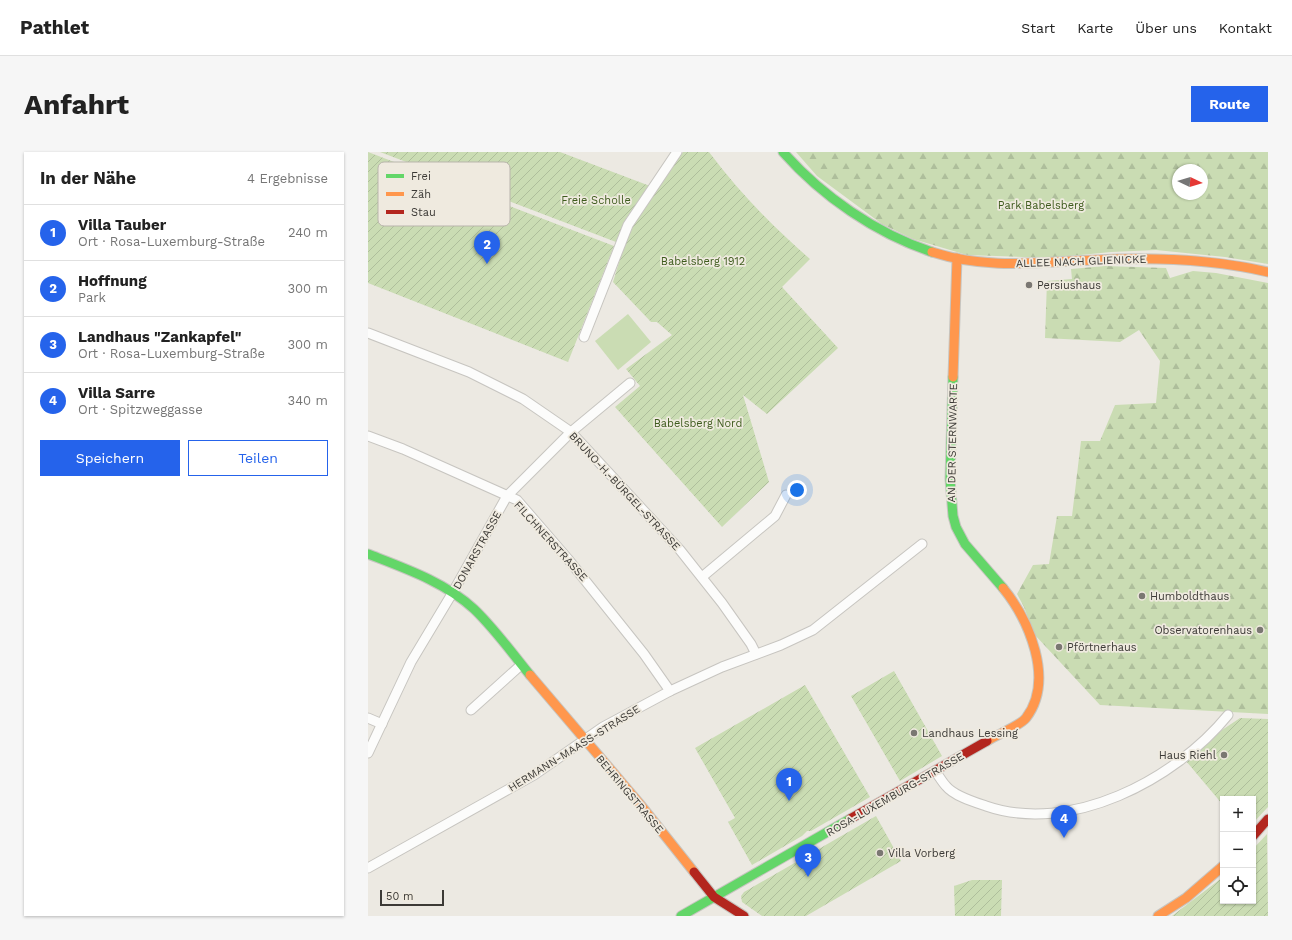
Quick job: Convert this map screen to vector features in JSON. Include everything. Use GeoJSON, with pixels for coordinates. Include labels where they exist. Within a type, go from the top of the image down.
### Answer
{"type":"FeatureCollection","features":[{"type":"Feature","properties":{"kind":"street"},"geometry":{"type":"LineString","coordinates":[[584,338],[628,226],[677,152]]}},
{"type":"Feature","properties":{"kind":"street","name":"ALLEE NACH GLIENICKE"},"geometry":{"type":"LineString","coordinates":[[783,152],[811,181],[846,207],[886,233],[918,247],[957,258],[974,262],[1042,264],[1163,258],[1253,268],[1268,272]]}},
{"type":"Feature","properties":{"kind":"street","name":"AN DER STERNWARTE"},"geometry":{"type":"LineString","coordinates":[[957,258],[950,469],[952,514],[959,533],[1008,594],[1026,628]]}},
{"type":"Feature","properties":{"kind":"street","name":"BRUNO-H.-BÜRGEL-STRASSE"},"geometry":{"type":"LineString","coordinates":[[368,333],[469,372],[523,400],[571,432],[660,527],[702,576],[752,644],[756,654]]}},
{"type":"Feature","properties":{"kind":"street","name":"DONARSTRASSE"},"geometry":{"type":"LineString","coordinates":[[368,753],[411,662],[453,592],[507,496],[571,432],[630,382]]}},
{"type":"Feature","properties":{"kind":"street","name":"FILCHNERSTRASSE"},"geometry":{"type":"LineString","coordinates":[[368,436],[403,449],[517,500],[568,559],[644,654],[670,690]]}},
{"type":"Feature","properties":{"kind":"street"},"geometry":{"type":"LineString","coordinates":[[702,576],[775,516],[786,495]]}},
{"type":"Feature","properties":{"kind":"street","name":"HERMANN-MAASS-STRASSE"},"geometry":{"type":"LineString","coordinates":[[368,868],[534,775],[626,714],[670,690],[756,654],[781,646],[813,630],[922,544]]}},
{"type":"Feature","properties":{"kind":"street","name":"BEHRINGSTRASSE"},"geometry":{"type":"LineString","coordinates":[[368,554],[422,575],[453,592],[474,609],[639,803],[714,897],[744,916]]}},
{"type":"Feature","properties":{"kind":"street","name":"ROSA-LUXEMBURG-STRASSE"},"geometry":{"type":"LineString","coordinates":[[681,916],[1025,719],[1030,713],[1038,691],[1039,677],[1026,628]]}},
{"type":"Feature","properties":{"kind":"street"},"geometry":{"type":"LineString","coordinates":[[471,710],[521,665]]}},
{"type":"Feature","properties":{"kind":"street"},"geometry":{"type":"LineString","coordinates":[[935,771],[946,787],[967,799],[992,808],[1024,814],[1040,815],[1073,809],[1125,793],[1145,782],[1184,758],[1215,731],[1228,715]]}},
{"type":"Feature","properties":{"kind":"street"},"geometry":{"type":"LineString","coordinates":[[368,718],[382,724]]}},
{"type":"Feature","properties":{"kind":"street"},"geometry":{"type":"LineString","coordinates":[[1256,833],[1268,819]]}},
{"type":"Feature","properties":{"kind":"street"},"geometry":{"type":"LineString","coordinates":[[1158,916],[1186,898],[1221,868]]}},
{"type":"Feature","properties":{"kind":"green space"},"geometry":{"type":"Polygon","coordinates":[[[368,152],[394,162],[378,162],[378,226],[510,226],[510,206],[614,246],[568,362],[368,283],[368,152]]]}},
{"type":"Feature","properties":{"kind":"green space","name":"Freie Scholle"},"geometry":{"type":"Polygon","coordinates":[[[380,152],[560,152],[650,186],[627,217],[616,242],[510,202],[510,162],[406,162],[380,152]]]}},
{"type":"Feature","properties":{"kind":"green space","name":"Babelsberg 1912"},"geometry":{"type":"Polygon","coordinates":[[[683,152],[709,152],[756,208],[810,259],[782,287],[838,348],[767,414],[743,395],[769,482],[722,527],[615,407],[640,386],[626,369],[672,335],[657,322],[651,322],[613,282],[628,233],[683,152]]]}},
{"type":"Feature","properties":{"kind":"green space","name":"Park Babelsberg"},"geometry":{"type":"Polygon","coordinates":[[[796,152],[1268,152],[1268,264],[1225,257],[1156,250],[1111,252],[1050,258],[967,255],[913,239],[882,224],[817,176],[796,152]]]}},
{"type":"Feature","properties":{"kind":"green space"},"geometry":{"type":"Polygon","coordinates":[[[1105,266],[1166,268],[1170,278],[1193,271],[1216,273],[1268,283],[1268,714],[1100,705],[1034,634],[1024,607],[1017,594],[1033,565],[1049,564],[1057,516],[1072,516],[1081,441],[1100,441],[1115,405],[1156,403],[1160,361],[1139,330],[1120,342],[1045,338],[1047,281],[1072,279],[1071,269],[1105,266]]]}},
{"type":"Feature","properties":{"kind":"green space"},"geometry":{"type":"Polygon","coordinates":[[[628,314],[651,342],[618,370],[595,341],[628,314]]]}},
{"type":"Feature","properties":{"kind":"green space"},"geometry":{"type":"Polygon","coordinates":[[[894,671],[942,756],[900,781],[851,696],[894,671]]]}},
{"type":"Feature","properties":{"kind":"green space"},"geometry":{"type":"Polygon","coordinates":[[[805,685],[870,797],[811,831],[807,831],[802,836],[752,865],[728,822],[735,818],[695,748],[805,685]]]}},
{"type":"Feature","properties":{"kind":"green space"},"geometry":{"type":"Polygon","coordinates":[[[1240,718],[1268,719],[1268,807],[1256,820],[1256,796],[1220,796],[1220,801],[1186,761],[1219,732],[1240,718]]]}},
{"type":"Feature","properties":{"kind":"green space"},"geometry":{"type":"Polygon","coordinates":[[[876,816],[901,861],[806,916],[762,916],[742,902],[741,896],[744,892],[876,816]]]}},
{"type":"Feature","properties":{"kind":"green space"},"geometry":{"type":"Polygon","coordinates":[[[1267,834],[1268,916],[1172,916],[1220,879],[1220,904],[1256,904],[1256,846],[1267,834]]]}},
{"type":"Feature","properties":{"kind":"green space"},"geometry":{"type":"Polygon","coordinates":[[[972,880],[1002,880],[1001,916],[955,916],[954,886],[972,880]]]}},
{"type":"Feature","properties":{"kind":"traffic: fast"},"geometry":{"type":"LineString","coordinates":[[783,152],[815,184],[832,198],[870,224],[890,235],[932,252]]}},
{"type":"Feature","properties":{"kind":"traffic: fast"},"geometry":{"type":"LineString","coordinates":[[953,377],[950,479],[953,516],[956,527],[965,544],[1003,588]]}},
{"type":"Feature","properties":{"kind":"traffic: fast"},"geometry":{"type":"LineString","coordinates":[[368,554],[437,583],[463,599],[489,624],[530,675]]}},
{"type":"Feature","properties":{"kind":"traffic: fast"},"geometry":{"type":"LineString","coordinates":[[681,916],[850,819]]}},
{"type":"Feature","properties":{"kind":"traffic: slow"},"geometry":{"type":"LineString","coordinates":[[932,252],[953,258],[993,263],[1014,264],[1118,259],[1161,259],[1225,264],[1268,272]]}},
{"type":"Feature","properties":{"kind":"traffic: slow"},"geometry":{"type":"LineString","coordinates":[[953,377],[957,258]]}},
{"type":"Feature","properties":{"kind":"traffic: slow"},"geometry":{"type":"LineString","coordinates":[[987,741],[1019,724],[1026,718],[1034,703],[1038,686],[1038,669],[1035,651],[1029,633],[1022,616],[1003,588]]}},
{"type":"Feature","properties":{"kind":"traffic: slow"},"geometry":{"type":"LineString","coordinates":[[530,675],[639,803],[694,872]]}},
{"type":"Feature","properties":{"kind":"traffic: slow"},"geometry":{"type":"LineString","coordinates":[[1158,916],[1186,898],[1221,868]]}},
{"type":"Feature","properties":{"kind":"traffic: jam"},"geometry":{"type":"LineString","coordinates":[[850,819],[987,741]]}},
{"type":"Feature","properties":{"kind":"traffic: jam"},"geometry":{"type":"LineString","coordinates":[[1256,833],[1268,819]]}},
{"type":"Feature","properties":{"kind":"traffic: jam"},"geometry":{"type":"LineString","coordinates":[[694,872],[714,897],[744,916]]}},
{"type":"Feature","properties":{"kind":"place","name":"Hoffnung"},"geometry":{"type":"Point","coordinates":[487,264]}},
{"type":"Feature","properties":{"kind":"place","name":"Persiushaus"},"geometry":{"type":"Point","coordinates":[1029,285]}},
{"type":"Feature","properties":{"kind":"place","name":"Humboldthaus"},"geometry":{"type":"Point","coordinates":[1142,596]}},
{"type":"Feature","properties":{"kind":"place","name":"Observatorenhaus"},"geometry":{"type":"Point","coordinates":[1260,630]}},
{"type":"Feature","properties":{"kind":"place","name":"Pförtnerhaus"},"geometry":{"type":"Point","coordinates":[1059,647]}},
{"type":"Feature","properties":{"kind":"place","name":"Landhaus Lessing"},"geometry":{"type":"Point","coordinates":[914,733]}},
{"type":"Feature","properties":{"kind":"place","name":"Haus Riehl"},"geometry":{"type":"Point","coordinates":[1224,755]}},
{"type":"Feature","properties":{"kind":"place","name":"Villa Tauber"},"geometry":{"type":"Point","coordinates":[789,801]}},
{"type":"Feature","properties":{"kind":"place","name":"Villa Sarre"},"geometry":{"type":"Point","coordinates":[1064,838]}},
{"type":"Feature","properties":{"kind":"place","name":"Villa Vorberg"},"geometry":{"type":"Point","coordinates":[880,853]}},
{"type":"Feature","properties":{"kind":"place","name":"Landhaus \"Zankapfel\""},"geometry":{"type":"Point","coordinates":[808,877]}},
{"type":"Feature","properties":{"kind":"park label","name":"Babelsberg Nord"},"geometry":{"type":"Point","coordinates":[698,423]}}]}
